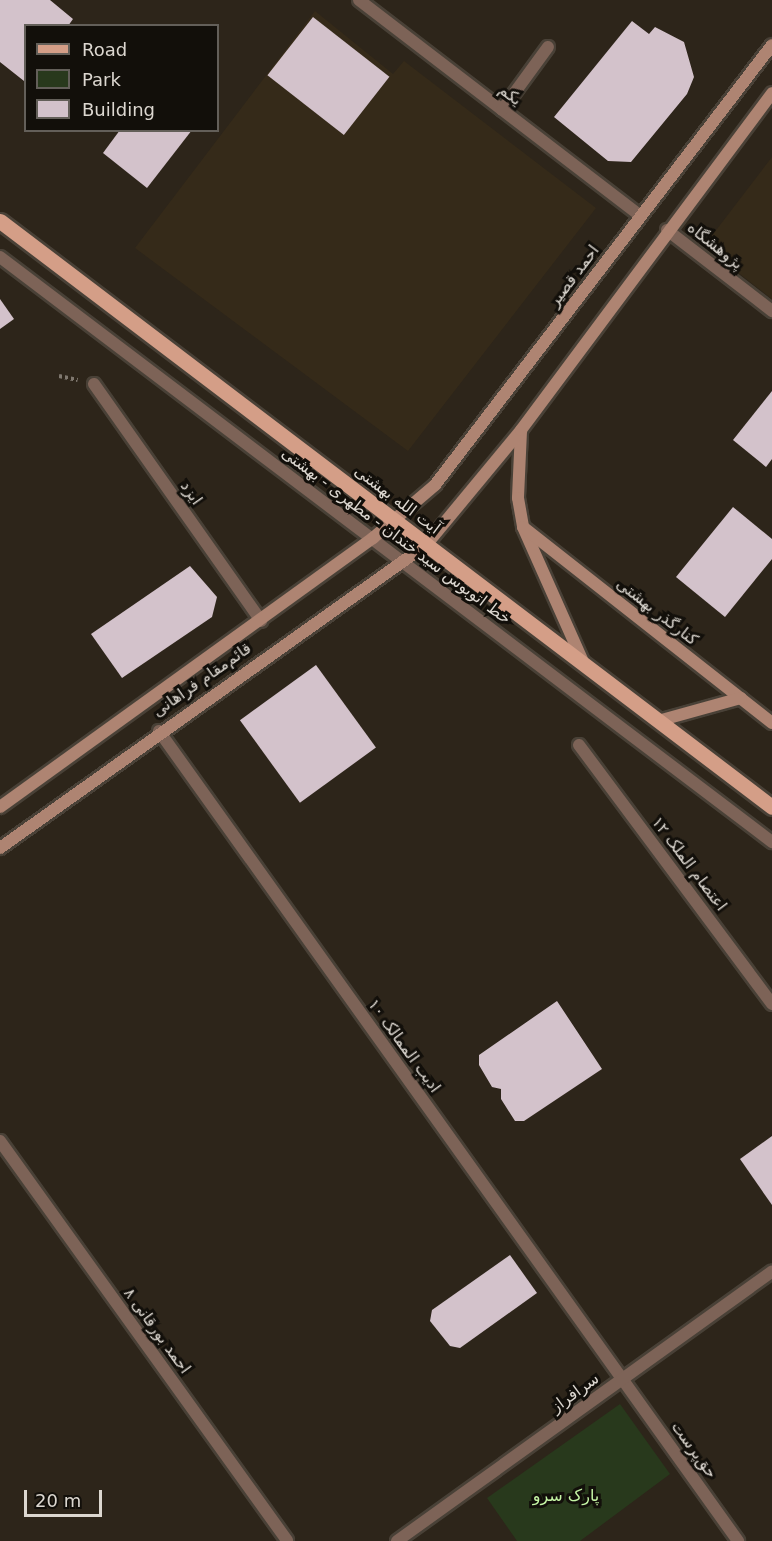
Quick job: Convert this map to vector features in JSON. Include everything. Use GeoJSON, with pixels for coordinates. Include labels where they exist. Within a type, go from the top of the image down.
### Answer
{"type":"FeatureCollection","features":[{"type":"Feature","properties":{"kind":"main road","name":"احمد قصیر"},"geometry":{"type":"LineString","coordinates":[[396,521],[435,485],[772,45]]}},
{"type":"Feature","properties":{"kind":"main road"},"geometry":{"type":"LineString","coordinates":[[426,545],[521,430],[667,230],[772,93]]}},
{"type":"Feature","properties":{"kind":"main road","name":"آیت الله بهشتی"},"geometry":{"type":"LineString","coordinates":[[0,221],[772,807]]}},
{"type":"Feature","properties":{"kind":"main road"},"geometry":{"type":"LineString","coordinates":[[521,430],[518,498],[523,527],[584,665]]}},
{"type":"Feature","properties":{"kind":"main road","name":"قائم‌مقام فراهانی"},"geometry":{"type":"LineString","coordinates":[[0,807],[261,621],[396,521]]}},
{"type":"Feature","properties":{"kind":"main road","name":"کنارگذر بهشتی"},"geometry":{"type":"LineString","coordinates":[[523,527],[772,723]]}},
{"type":"Feature","properties":{"kind":"main road","name":"قائم‌مقام فراهانی"},"geometry":{"type":"LineString","coordinates":[[0,848],[159,731],[426,545]]}},
{"type":"Feature","properties":{"kind":"main road"},"geometry":{"type":"LineString","coordinates":[[658,721],[741,698]]}},
{"type":"Feature","properties":{"kind":"street","name":"یکم"},"geometry":{"type":"LineString","coordinates":[[359,0],[641,216]]}},
{"type":"Feature","properties":{"kind":"street"},"geometry":{"type":"LineString","coordinates":[[502,110],[548,47]]}},
{"type":"Feature","properties":{"kind":"street","name":"پژوهشگاه"},"geometry":{"type":"LineString","coordinates":[[667,230],[772,311]]}},
{"type":"Feature","properties":{"kind":"street","name":"خط اتوبوس سید خندان - مطهری - بهشتی"},"geometry":{"type":"LineString","coordinates":[[0,257],[772,842]]}},
{"type":"Feature","properties":{"kind":"street","name":"ایزد"},"geometry":{"type":"LineString","coordinates":[[94,384],[261,621]]}},
{"type":"Feature","properties":{"kind":"street","name":"ادیب الممالک ۱۰"},"geometry":{"type":"LineString","coordinates":[[159,731],[622,1379]]}},
{"type":"Feature","properties":{"kind":"street","name":"اعتصام الملک ۱۲"},"geometry":{"type":"LineString","coordinates":[[579,745],[772,1004]]}},
{"type":"Feature","properties":{"kind":"street","name":"احمد بورقانی ۸"},"geometry":{"type":"LineString","coordinates":[[0,1141],[287,1541]]}},
{"type":"Feature","properties":{"kind":"street","name":"سرافراز"},"geometry":{"type":"LineString","coordinates":[[397,1541],[772,1272]]}},
{"type":"Feature","properties":{"kind":"street","name":"حق‌پرست"},"geometry":{"type":"LineString","coordinates":[[622,1379],[738,1541]]}},
{"type":"Feature","properties":{"kind":"shaded area"},"geometry":{"type":"Polygon","coordinates":[[[315,11],[393,74],[404,61],[596,208],[408,451],[135,248],[315,11]]]}},
{"type":"Feature","properties":{"kind":"shaded area"},"geometry":{"type":"Polygon","coordinates":[[[772,157],[772,299],[704,246],[772,157]]]}},
{"type":"Feature","properties":{"kind":"green space","name":"پارک سرو"},"geometry":{"type":"Polygon","coordinates":[[[620,1404],[670,1474],[580,1541],[517,1541],[487,1498],[620,1404]]]}},
{"type":"Feature","properties":{"kind":"building"},"geometry":{"type":"Polygon","coordinates":[[[0,0],[50,0],[73,19],[69,24],[24,24],[24,81],[0,62],[0,0]]]}},
{"type":"Feature","properties":{"kind":"building"},"geometry":{"type":"Polygon","coordinates":[[[313,17],[389,77],[344,135],[267,75],[313,17]]]}},
{"type":"Feature","properties":{"kind":"building"},"geometry":{"type":"Polygon","coordinates":[[[632,21],[649,34],[655,27],[684,42],[694,77],[687,94],[631,162],[608,161],[554,117],[632,21]]]}},
{"type":"Feature","properties":{"kind":"building"},"geometry":{"type":"Polygon","coordinates":[[[119,132],[190,132],[147,188],[103,153],[119,132]]]}},
{"type":"Feature","properties":{"kind":"building"},"geometry":{"type":"Polygon","coordinates":[[[0,299],[14,319],[0,329],[0,299]]]}},
{"type":"Feature","properties":{"kind":"building"},"geometry":{"type":"Polygon","coordinates":[[[772,391],[772,459],[766,467],[733,440],[772,391]]]}},
{"type":"Feature","properties":{"kind":"building"},"geometry":{"type":"Polygon","coordinates":[[[733,507],[772,539],[772,559],[725,617],[676,577],[733,507]]]}},
{"type":"Feature","properties":{"kind":"building"},"geometry":{"type":"Polygon","coordinates":[[[190,566],[217,597],[212,617],[122,678],[91,634],[190,566]]]}},
{"type":"Feature","properties":{"kind":"building"},"geometry":{"type":"Polygon","coordinates":[[[316,665],[376,748],[300,803],[240,720],[316,665]]]}},
{"type":"Feature","properties":{"kind":"building"},"geometry":{"type":"Polygon","coordinates":[[[557,1001],[602,1069],[524,1121],[515,1121],[501,1099],[501,1089],[492,1087],[479,1065],[479,1055],[557,1001]]]}},
{"type":"Feature","properties":{"kind":"building"},"geometry":{"type":"Polygon","coordinates":[[[772,1136],[772,1205],[740,1159],[772,1136]]]}},
{"type":"Feature","properties":{"kind":"building"},"geometry":{"type":"Polygon","coordinates":[[[510,1255],[537,1293],[460,1348],[450,1346],[430,1321],[432,1310],[510,1255]]]}}]}
